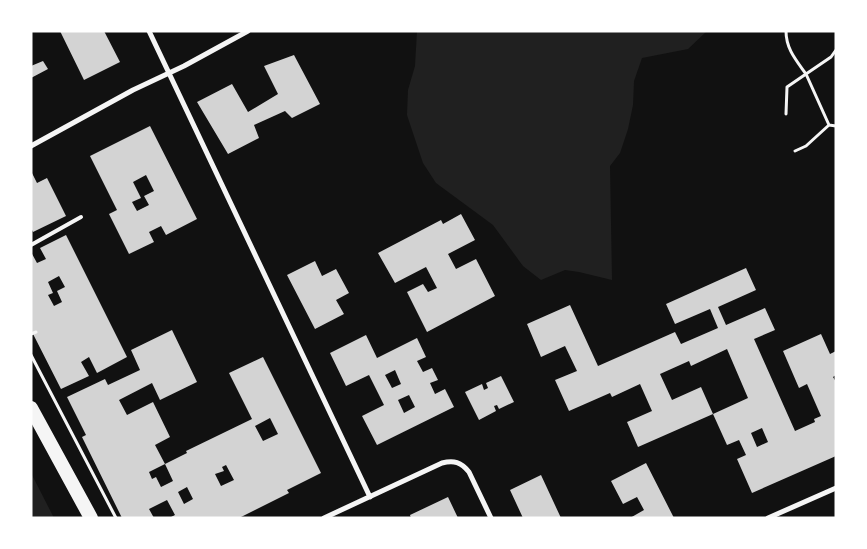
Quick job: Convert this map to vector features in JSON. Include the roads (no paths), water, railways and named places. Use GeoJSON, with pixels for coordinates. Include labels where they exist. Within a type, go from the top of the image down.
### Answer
{"type":"FeatureCollection","features":[{"type":"Feature","properties":{"kind":"highway"},"geometry":{"type":"LineString","coordinates":[[31,408],[91,518]]}},
{"type":"Feature","properties":{"kind":"street"},"geometry":{"type":"LineString","coordinates":[[149,31],[370,497]]}},
{"type":"Feature","properties":{"kind":"street"},"geometry":{"type":"LineString","coordinates":[[31,146],[133,90],[248,31]]}},
{"type":"Feature","properties":{"kind":"street"},"geometry":{"type":"LineString","coordinates":[[324,518],[442,463],[454,461],[464,465],[492,518]]}},
{"type":"Feature","properties":{"kind":"street"},"geometry":{"type":"LineString","coordinates":[[768,518],[836,488]]}},
{"type":"Feature","properties":{"kind":"lane"},"geometry":{"type":"LineString","coordinates":[[31,245],[82,217]]}}]}
